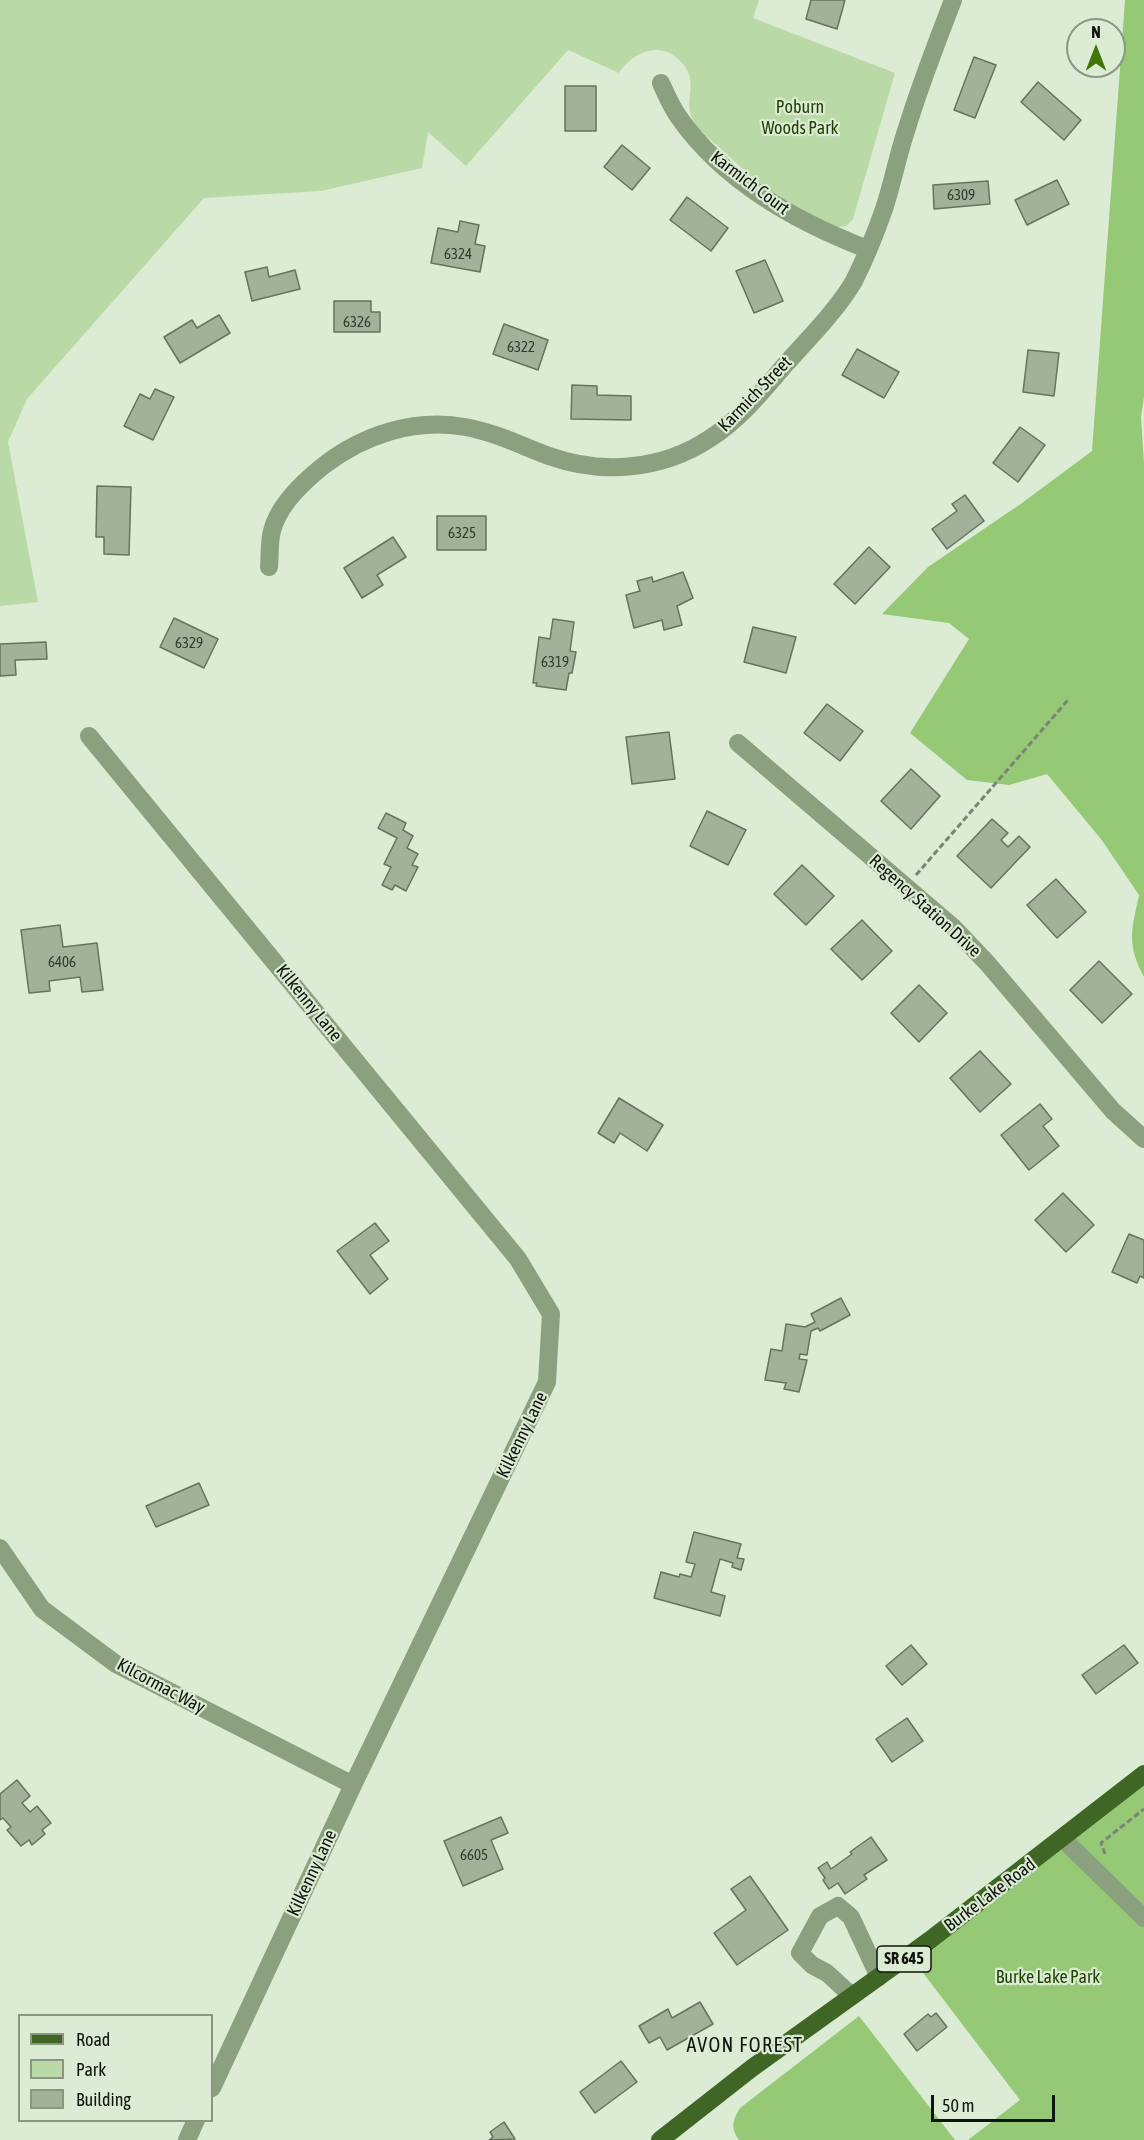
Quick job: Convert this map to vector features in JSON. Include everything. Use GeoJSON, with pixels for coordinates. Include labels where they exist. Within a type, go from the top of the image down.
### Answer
{"type":"FeatureCollection","features":[{"type":"Feature","properties":{"kind":"main road","name":"Burke Lake Road"},"geometry":{"type":"LineString","coordinates":[[660,2140],[752,2068],[879,1977],[1063,1839],[1144,1774]]}},
{"type":"Feature","properties":{"kind":"street","name":"Karmich Street"},"geometry":{"type":"LineString","coordinates":[[268,567],[272,531],[283,508],[317,471],[339,454],[362,441],[386,432],[425,425],[464,427],[552,458],[601,468],[658,462],[689,450],[722,430],[758,397],[853,282],[884,209],[906,130],[953,0]]}},
{"type":"Feature","properties":{"kind":"street","name":"Karmich Court"},"geometry":{"type":"LineString","coordinates":[[661,83],[676,114],[691,134],[748,187],[791,215],[835,237],[867,249]]}},
{"type":"Feature","properties":{"kind":"street","name":"Kilkenny Lane"},"geometry":{"type":"LineString","coordinates":[[89,736],[519,1259],[551,1314],[547,1382],[353,1785],[213,2086]]}},
{"type":"Feature","properties":{"kind":"street","name":"Regency Station Drive"},"geometry":{"type":"LineString","coordinates":[[738,743],[953,927],[988,964],[1113,1110],[1144,1139]]}},
{"type":"Feature","properties":{"kind":"street","name":"Kilcormac Way"},"geometry":{"type":"LineString","coordinates":[[0,1548],[42,1609],[116,1664],[353,1785]]}},
{"type":"Feature","properties":{"kind":"street"},"geometry":{"type":"LineString","coordinates":[[1063,1839],[1144,1918]]}},
{"type":"Feature","properties":{"kind":"street"},"geometry":{"type":"LineString","coordinates":[[852,1996],[800,1953],[820,1916],[838,1906],[851,1917],[879,1977]]}},
{"type":"Feature","properties":{"kind":"street"},"geometry":{"type":"LineString","coordinates":[[187,2140],[196,2122]]}},
{"type":"Feature","properties":{"kind":"path"},"geometry":{"type":"LineString","coordinates":[[907,886],[1068,700]]}},
{"type":"Feature","properties":{"kind":"path"},"geometry":{"type":"LineString","coordinates":[[1105,1880],[1107,1862],[1101,1843],[1144,1809]]}},
{"type":"Feature","properties":{"kind":"green space","name":"Poburn Woods Park"},"geometry":{"type":"Polygon","coordinates":[[[0,0],[759,0],[753,18],[895,73],[853,219],[846,226],[837,227],[783,201],[704,134],[694,122],[690,110],[689,73],[677,58],[661,50],[637,55],[619,73],[568,50],[466,166],[428,132],[422,168],[321,191],[204,198],[27,399],[8,442],[38,602],[0,606],[0,0]]]}},
{"type":"Feature","properties":{"kind":"green space"},"geometry":{"type":"Polygon","coordinates":[[[1125,0],[1144,0],[1144,397],[1141,417],[1144,464],[1144,977],[1135,955],[1132,936],[1139,895],[1101,839],[1047,774],[1009,785],[967,780],[910,733],[969,639],[949,623],[882,614],[928,567],[1022,503],[1092,451],[1119,78],[1126,78],[1126,18],[1124,18],[1125,0]]]}},
{"type":"Feature","properties":{"kind":"green space","name":"Burke Lake Park"},"geometry":{"type":"Polygon","coordinates":[[[1144,1778],[1144,2140],[968,2140],[1020,2100],[914,1961],[1144,1778]]]}},
{"type":"Feature","properties":{"kind":"green space"},"geometry":{"type":"Polygon","coordinates":[[[859,2016],[955,2140],[739,2140],[734,2131],[734,2124],[740,2108],[859,2016]]]}},
{"type":"Feature","properties":{"kind":"building"},"geometry":{"type":"Polygon","coordinates":[[[811,0],[845,0],[837,29],[806,19],[811,0]]]}},
{"type":"Feature","properties":{"kind":"building"},"geometry":{"type":"Polygon","coordinates":[[[974,57],[996,65],[975,118],[954,110],[974,57]]]}},
{"type":"Feature","properties":{"kind":"building"},"geometry":{"type":"Polygon","coordinates":[[[1038,82],[1081,120],[1064,140],[1021,102],[1038,82]]]}},
{"type":"Feature","properties":{"kind":"building"},"geometry":{"type":"Polygon","coordinates":[[[565,86],[596,86],[596,131],[565,131],[565,86]]]}},
{"type":"Feature","properties":{"kind":"building"},"geometry":{"type":"Polygon","coordinates":[[[622,145],[650,168],[632,190],[604,167],[622,145]]]}},
{"type":"Feature","properties":{"kind":"building"},"geometry":{"type":"Polygon","coordinates":[[[1057,180],[1069,204],[1027,225],[1015,200],[1057,180]]]}},
{"type":"Feature","properties":{"kind":"building"},"geometry":{"type":"Polygon","coordinates":[[[988,181],[990,204],[934,209],[933,185],[988,181]]]}},
{"type":"Feature","properties":{"kind":"building"},"geometry":{"type":"Polygon","coordinates":[[[687,197],[728,228],[711,251],[670,220],[687,197]]]}},
{"type":"Feature","properties":{"kind":"building"},"geometry":{"type":"Polygon","coordinates":[[[460,221],[479,225],[475,244],[485,246],[480,272],[431,263],[438,228],[458,232],[460,221]]]}},
{"type":"Feature","properties":{"kind":"building"},"geometry":{"type":"Polygon","coordinates":[[[765,260],[783,301],[754,313],[736,271],[765,260]]]}},
{"type":"Feature","properties":{"kind":"building"},"geometry":{"type":"Polygon","coordinates":[[[267,267],[269,277],[295,270],[300,289],[252,301],[245,272],[267,267]]]}},
{"type":"Feature","properties":{"kind":"building"},"geometry":{"type":"Polygon","coordinates":[[[334,301],[371,301],[371,312],[380,312],[380,332],[334,332],[334,301]]]}},
{"type":"Feature","properties":{"kind":"building"},"geometry":{"type":"Polygon","coordinates":[[[219,315],[230,333],[180,363],[164,337],[192,320],[197,328],[219,315]]]}},
{"type":"Feature","properties":{"kind":"building"},"geometry":{"type":"Polygon","coordinates":[[[504,324],[548,340],[538,370],[493,354],[504,324]]]}},
{"type":"Feature","properties":{"kind":"building"},"geometry":{"type":"Polygon","coordinates":[[[857,349],[899,372],[884,398],[842,375],[857,349]]]}},
{"type":"Feature","properties":{"kind":"building"},"geometry":{"type":"Polygon","coordinates":[[[1028,350],[1059,353],[1054,396],[1023,392],[1028,350]]]}},
{"type":"Feature","properties":{"kind":"building"},"geometry":{"type":"Polygon","coordinates":[[[572,385],[597,386],[597,395],[631,396],[631,420],[571,419],[572,385]]]}},
{"type":"Feature","properties":{"kind":"building"},"geometry":{"type":"Polygon","coordinates":[[[155,389],[174,397],[153,440],[124,426],[140,394],[150,399],[155,389]]]}},
{"type":"Feature","properties":{"kind":"building"},"geometry":{"type":"Polygon","coordinates":[[[1020,427],[1045,445],[1018,482],[993,463],[1020,427]]]}},
{"type":"Feature","properties":{"kind":"building"},"geometry":{"type":"Polygon","coordinates":[[[97,486],[131,487],[129,555],[104,554],[104,537],[96,537],[97,486]]]}},
{"type":"Feature","properties":{"kind":"building"},"geometry":{"type":"Polygon","coordinates":[[[965,495],[984,521],[947,549],[932,529],[957,511],[952,504],[965,495]]]}},
{"type":"Feature","properties":{"kind":"building"},"geometry":{"type":"Polygon","coordinates":[[[437,516],[486,516],[486,550],[437,550],[437,516]]]}},
{"type":"Feature","properties":{"kind":"building"},"geometry":{"type":"Polygon","coordinates":[[[393,537],[406,557],[377,575],[383,585],[362,598],[344,568],[393,537]]]}},
{"type":"Feature","properties":{"kind":"building"},"geometry":{"type":"Polygon","coordinates":[[[869,547],[890,567],[855,604],[834,584],[869,547]]]}},
{"type":"Feature","properties":{"kind":"building"},"geometry":{"type":"Polygon","coordinates":[[[683,572],[693,598],[677,606],[682,625],[664,630],[662,620],[634,628],[626,595],[640,591],[637,581],[652,577],[653,582],[683,572]]]}},
{"type":"Feature","properties":{"kind":"building"},"geometry":{"type":"Polygon","coordinates":[[[174,618],[218,639],[204,668],[160,647],[174,618]]]}},
{"type":"Feature","properties":{"kind":"building"},"geometry":{"type":"Polygon","coordinates":[[[553,619],[574,622],[570,651],[576,652],[566,690],[536,686],[537,683],[533,683],[539,637],[550,639],[553,619]]]}},
{"type":"Feature","properties":{"kind":"building"},"geometry":{"type":"Polygon","coordinates":[[[753,627],[796,637],[786,673],[744,662],[753,627]]]}},
{"type":"Feature","properties":{"kind":"building"},"geometry":{"type":"Polygon","coordinates":[[[46,642],[47,659],[15,660],[16,675],[0,676],[0,644],[46,642]]]}},
{"type":"Feature","properties":{"kind":"building"},"geometry":{"type":"Polygon","coordinates":[[[827,704],[863,731],[840,761],[804,733],[827,704]]]}},
{"type":"Feature","properties":{"kind":"building"},"geometry":{"type":"Polygon","coordinates":[[[669,732],[675,779],[632,784],[626,737],[669,732]]]}},
{"type":"Feature","properties":{"kind":"building"},"geometry":{"type":"Polygon","coordinates":[[[911,769],[940,796],[911,829],[881,801],[911,769]]]}},
{"type":"Feature","properties":{"kind":"building"},"geometry":{"type":"Polygon","coordinates":[[[707,811],[746,830],[728,865],[690,846],[707,811]]]}},
{"type":"Feature","properties":{"kind":"building"},"geometry":{"type":"Polygon","coordinates":[[[386,813],[406,823],[403,830],[413,836],[407,848],[418,854],[412,865],[418,867],[406,891],[395,885],[392,890],[382,885],[391,867],[384,864],[397,838],[378,828],[386,813]]]}},
{"type":"Feature","properties":{"kind":"building"},"geometry":{"type":"Polygon","coordinates":[[[992,819],[1008,833],[1001,840],[1008,847],[1019,836],[1030,847],[991,888],[957,856],[992,819]]]}},
{"type":"Feature","properties":{"kind":"building"},"geometry":{"type":"Polygon","coordinates":[[[802,865],[834,896],[806,925],[774,894],[802,865]]]}},
{"type":"Feature","properties":{"kind":"building"},"geometry":{"type":"Polygon","coordinates":[[[1056,879],[1086,912],[1057,938],[1027,905],[1056,879]]]}},
{"type":"Feature","properties":{"kind":"building"},"geometry":{"type":"Polygon","coordinates":[[[862,920],[892,951],[862,980],[831,949],[862,920]]]}},
{"type":"Feature","properties":{"kind":"building"},"geometry":{"type":"Polygon","coordinates":[[[60,925],[63,947],[97,943],[103,990],[82,992],[80,977],[49,981],[50,991],[29,993],[21,930],[60,925]]]}},
{"type":"Feature","properties":{"kind":"building"},"geometry":{"type":"Polygon","coordinates":[[[1099,961],[1132,994],[1102,1023],[1070,990],[1099,961]]]}},
{"type":"Feature","properties":{"kind":"building"},"geometry":{"type":"Polygon","coordinates":[[[919,985],[947,1013],[919,1042],[891,1013],[919,985]]]}},
{"type":"Feature","properties":{"kind":"building"},"geometry":{"type":"Polygon","coordinates":[[[980,1051],[1011,1084],[980,1112],[950,1078],[980,1051]]]}},
{"type":"Feature","properties":{"kind":"building"},"geometry":{"type":"Polygon","coordinates":[[[619,1098],[663,1125],[647,1151],[620,1133],[614,1143],[598,1133],[619,1098]]]}},
{"type":"Feature","properties":{"kind":"building"},"geometry":{"type":"Polygon","coordinates":[[[1040,1104],[1052,1119],[1043,1126],[1059,1146],[1029,1170],[1001,1135],[1040,1104]]]}},
{"type":"Feature","properties":{"kind":"building"},"geometry":{"type":"Polygon","coordinates":[[[1063,1193],[1094,1225],[1066,1252],[1035,1220],[1063,1193]]]}},
{"type":"Feature","properties":{"kind":"building"},"geometry":{"type":"Polygon","coordinates":[[[375,1223],[389,1241],[370,1255],[388,1279],[370,1294],[337,1251],[375,1223]]]}},
{"type":"Feature","properties":{"kind":"building"},"geometry":{"type":"Polygon","coordinates":[[[1129,1234],[1144,1240],[1144,1278],[1140,1276],[1137,1283],[1112,1272],[1129,1234]]]}},
{"type":"Feature","properties":{"kind":"building"},"geometry":{"type":"Polygon","coordinates":[[[841,1298],[850,1315],[820,1331],[818,1328],[811,1331],[807,1355],[800,1354],[799,1359],[807,1360],[799,1392],[784,1389],[786,1383],[765,1380],[771,1349],[782,1351],[786,1324],[805,1327],[815,1322],[811,1314],[841,1298]]]}},
{"type":"Feature","properties":{"kind":"building"},"geometry":{"type":"Polygon","coordinates":[[[199,1483],[209,1505],[156,1527],[146,1506],[199,1483]]]}},
{"type":"Feature","properties":{"kind":"building"},"geometry":{"type":"Polygon","coordinates":[[[694,1532],[741,1544],[737,1558],[744,1559],[741,1570],[732,1567],[733,1563],[720,1559],[711,1592],[725,1596],[720,1616],[654,1598],[661,1572],[679,1577],[680,1574],[691,1577],[695,1564],[686,1562],[694,1532]]]}},
{"type":"Feature","properties":{"kind":"building"},"geometry":{"type":"Polygon","coordinates":[[[911,1645],[927,1664],[902,1685],[886,1666],[911,1645]]]}},
{"type":"Feature","properties":{"kind":"building"},"geometry":{"type":"Polygon","coordinates":[[[1124,1645],[1138,1663],[1096,1694],[1082,1675],[1124,1645]]]}},
{"type":"Feature","properties":{"kind":"building"},"geometry":{"type":"Polygon","coordinates":[[[907,1718],[923,1741],[892,1762],[876,1739],[907,1718]]]}},
{"type":"Feature","properties":{"kind":"building"},"geometry":{"type":"Polygon","coordinates":[[[17,1780],[30,1796],[22,1803],[30,1812],[37,1806],[51,1823],[42,1830],[45,1834],[32,1845],[29,1840],[21,1846],[7,1830],[11,1827],[3,1818],[0,1820],[0,1794],[17,1780]]]}},
{"type":"Feature","properties":{"kind":"building"},"geometry":{"type":"Polygon","coordinates":[[[501,1817],[508,1833],[491,1840],[503,1869],[463,1886],[444,1841],[501,1817]]]}},
{"type":"Feature","properties":{"kind":"building"},"geometry":{"type":"Polygon","coordinates":[[[871,1837],[887,1860],[864,1875],[867,1879],[845,1894],[838,1883],[829,1889],[818,1868],[827,1862],[831,1869],[871,1837]]]}},
{"type":"Feature","properties":{"kind":"building"},"geometry":{"type":"Polygon","coordinates":[[[750,1876],[788,1930],[737,1965],[714,1933],[746,1910],[731,1889],[750,1876]]]}},
{"type":"Feature","properties":{"kind":"building"},"geometry":{"type":"Polygon","coordinates":[[[700,2002],[713,2024],[667,2050],[660,2037],[649,2043],[639,2026],[668,2009],[672,2018],[700,2002]]]}},
{"type":"Feature","properties":{"kind":"building"},"geometry":{"type":"Polygon","coordinates":[[[936,2013],[947,2027],[917,2051],[904,2034],[928,2014],[931,2017],[936,2013]]]}},
{"type":"Feature","properties":{"kind":"building"},"geometry":{"type":"Polygon","coordinates":[[[621,2061],[637,2082],[595,2113],[580,2092],[621,2061]]]}},
{"type":"Feature","properties":{"kind":"building"},"geometry":{"type":"Polygon","coordinates":[[[504,2122],[515,2139],[489,2140],[493,2137],[490,2132],[504,2122]]]}},
{"type":"Feature","properties":{"kind":"district","name":"AVON FOREST"},"geometry":{"type":"Point","coordinates":[745,2046]}}]}
